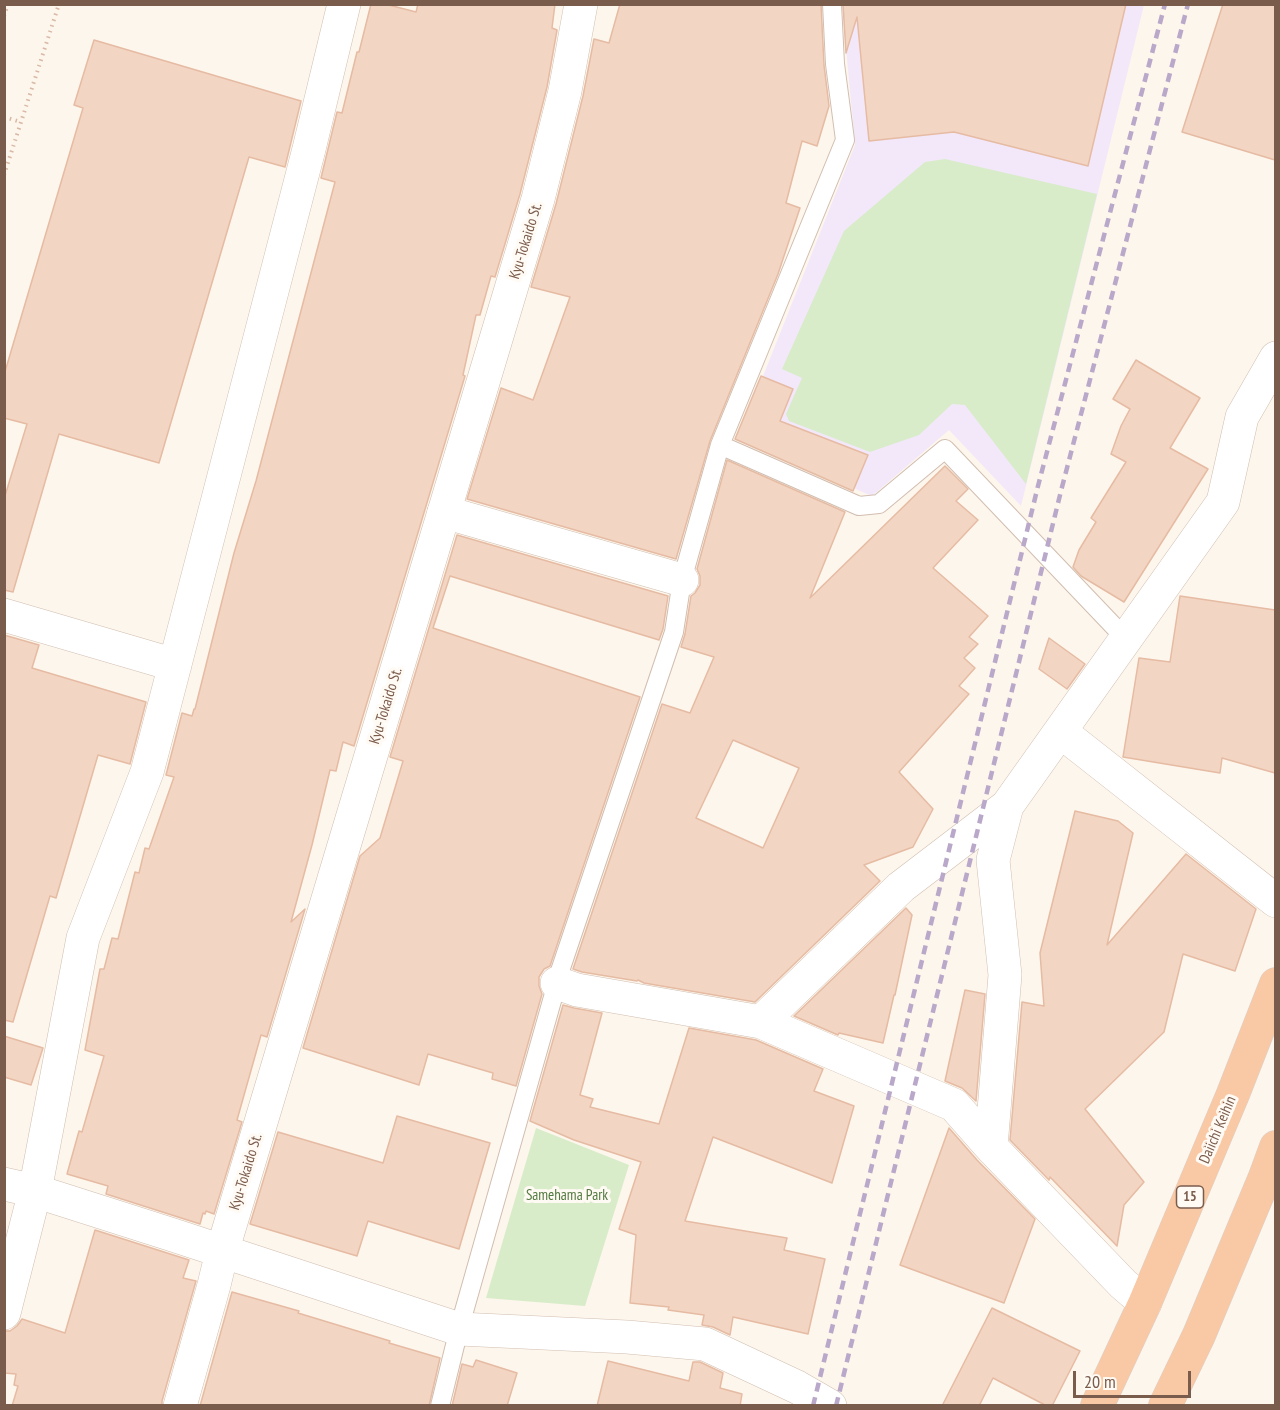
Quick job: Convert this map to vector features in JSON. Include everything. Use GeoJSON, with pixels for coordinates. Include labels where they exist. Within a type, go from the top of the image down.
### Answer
{"type":"FeatureCollection","features":[{"type":"Feature","properties":{"kind":"highway","name":"Daiichi Keihin"},"geometry":{"type":"LineString","coordinates":[[1097,1406],[1145,1304],[1233,1094],[1275,984]]}},
{"type":"Feature","properties":{"kind":"highway"},"geometry":{"type":"LineString","coordinates":[[1165,1406],[1203,1325],[1265,1177],[1275,1147]]}},
{"type":"Feature","properties":{"kind":"street"},"geometry":{"type":"LineString","coordinates":[[4,1313],[20,1187],[83,939],[147,772],[309,149],[344,4]]}},
{"type":"Feature","properties":{"kind":"street","name":"Kyu-Tokaido St."},"geometry":{"type":"LineString","coordinates":[[180,1406],[222,1252],[538,199],[565,91],[581,4]]}},
{"type":"Feature","properties":{"kind":"street"},"geometry":{"type":"LineString","coordinates":[[761,1022],[901,887],[1007,806],[1223,502],[1242,417],[1275,358]]}},
{"type":"Feature","properties":{"kind":"street"},"geometry":{"type":"LineString","coordinates":[[444,512],[682,580]]}},
{"type":"Feature","properties":{"kind":"street"},"geometry":{"type":"LineString","coordinates":[[4,615],[175,664]]}},
{"type":"Feature","properties":{"kind":"street"},"geometry":{"type":"LineString","coordinates":[[1061,732],[1275,901]]}},
{"type":"Feature","properties":{"kind":"street"},"geometry":{"type":"LineString","coordinates":[[991,1147],[1005,975],[993,860],[1007,806]]}},
{"type":"Feature","properties":{"kind":"street"},"geometry":{"type":"LineString","coordinates":[[557,983],[577,990],[761,1022],[954,1105],[991,1147],[1145,1304]]}},
{"type":"Feature","properties":{"kind":"street"},"geometry":{"type":"LineString","coordinates":[[20,1187],[459,1329],[627,1337],[705,1344],[794,1396],[830,1406]]}},
{"type":"Feature","properties":{"kind":"lane"},"geometry":{"type":"LineString","coordinates":[[440,1406],[459,1329],[560,971],[674,632],[682,580],[720,445],[845,140],[835,64],[832,4]]}},
{"type":"Feature","properties":{"kind":"lane"},"geometry":{"type":"LineString","coordinates":[[720,445],[859,506],[879,504],[945,449],[1126,639]]}},
{"type":"Feature","properties":{"kind":"path"},"geometry":{"type":"LineString","coordinates":[[4,16],[8,4]]}},
{"type":"Feature","properties":{"kind":"path"},"geometry":{"type":"LineString","coordinates":[[4,175],[59,4]]}},
{"type":"Feature","properties":{"kind":"path"},"geometry":{"type":"LineString","coordinates":[[4,117],[21,122]]}},
{"type":"Feature","properties":{"kind":"shaded area"},"geometry":{"type":"Polygon","coordinates":[[[842,5],[1144,5],[1021,506],[949,430],[872,496],[738,439],[855,145],[842,5]]]}},
{"type":"Feature","properties":{"kind":"green space"},"geometry":{"type":"Polygon","coordinates":[[[945,159],[1097,194],[1026,484],[965,405],[952,404],[919,435],[870,452],[789,421],[786,414],[802,378],[782,369],[844,231],[925,162],[945,159]]]}},
{"type":"Feature","properties":{"kind":"green space","name":"Samehama Park"},"geometry":{"type":"Polygon","coordinates":[[[536,1128],[629,1165],[585,1306],[486,1298],[536,1128]]]}},
{"type":"Feature","properties":{"kind":"building"},"geometry":{"type":"Polygon","coordinates":[[[371,4],[385,4],[416,12],[418,4],[555,4],[552,28],[557,30],[547,87],[520,194],[495,277],[491,276],[480,315],[476,315],[463,375],[465,376],[354,746],[343,742],[336,771],[330,770],[291,922],[305,909],[267,1037],[261,1035],[237,1120],[242,1122],[214,1214],[206,1211],[205,1214],[203,1213],[200,1224],[106,1194],[108,1186],[67,1174],[104,1056],[85,1050],[100,969],[104,969],[112,938],[118,939],[135,872],[139,873],[145,848],[149,849],[174,777],[166,775],[182,713],[192,716],[195,709],[234,553],[256,481],[335,182],[321,178],[337,112],[342,113],[371,4]]]}},
{"type":"Feature","properties":{"kind":"building"},"geometry":{"type":"Polygon","coordinates":[[[620,4],[821,4],[829,106],[817,146],[802,141],[786,203],[800,208],[778,274],[710,441],[676,559],[467,499],[501,388],[533,400],[570,297],[531,287],[556,204],[583,96],[594,39],[609,43],[620,4]]]}},
{"type":"Feature","properties":{"kind":"building"},"geometry":{"type":"Polygon","coordinates":[[[843,4],[1126,4],[1088,166],[954,132],[869,141],[857,17],[846,53],[843,4]]]}},
{"type":"Feature","properties":{"kind":"building"},"geometry":{"type":"Polygon","coordinates":[[[1223,4],[1275,4],[1275,160],[1182,132],[1223,4]]]}},
{"type":"Feature","properties":{"kind":"building"},"geometry":{"type":"Polygon","coordinates":[[[94,40],[301,101],[285,167],[249,157],[159,463],[59,434],[13,592],[4,590],[4,499],[27,424],[4,418],[4,375],[83,108],[74,105],[94,40]]]}},
{"type":"Feature","properties":{"kind":"building"},"geometry":{"type":"Polygon","coordinates":[[[1136,360],[1200,398],[1170,448],[1208,469],[1124,602],[1081,576],[1073,567],[1079,550],[1096,522],[1091,518],[1126,462],[1111,454],[1130,409],[1113,399],[1136,360]]]}},
{"type":"Feature","properties":{"kind":"building"},"geometry":{"type":"Polygon","coordinates":[[[761,376],[793,389],[780,421],[868,455],[853,491],[735,439],[761,376]]]}},
{"type":"Feature","properties":{"kind":"building"},"geometry":{"type":"Polygon","coordinates":[[[727,460],[845,512],[810,598],[945,466],[968,489],[956,501],[978,520],[933,568],[988,616],[969,637],[978,644],[964,658],[975,668],[959,686],[969,694],[899,772],[933,809],[913,847],[864,865],[880,881],[755,1002],[573,969],[662,704],[690,713],[714,657],[681,647],[691,596],[700,585],[697,569],[727,460]],[[733,740],[696,818],[763,848],[799,768],[733,740]]]}},
{"type":"Feature","properties":{"kind":"building"},"geometry":{"type":"Polygon","coordinates":[[[457,535],[668,596],[659,640],[450,576],[433,628],[640,697],[550,966],[544,969],[539,977],[542,994],[516,1086],[492,1079],[493,1073],[428,1054],[419,1085],[303,1048],[360,856],[380,838],[403,761],[390,757],[457,535]]]}},
{"type":"Feature","properties":{"kind":"building"},"geometry":{"type":"Polygon","coordinates":[[[1180,596],[1275,610],[1275,773],[1222,758],[1220,773],[1123,757],[1139,658],[1170,662],[1180,596]]]}},
{"type":"Feature","properties":{"kind":"building"},"geometry":{"type":"Polygon","coordinates":[[[4,635],[39,645],[32,668],[146,702],[130,764],[98,755],[56,898],[50,896],[13,1022],[4,1020],[4,635]]]}},
{"type":"Feature","properties":{"kind":"building"},"geometry":{"type":"Polygon","coordinates":[[[1049,638],[1085,664],[1067,689],[1039,669],[1049,638]]]}},
{"type":"Feature","properties":{"kind":"building"},"geometry":{"type":"Polygon","coordinates":[[[1075,811],[1118,821],[1133,833],[1107,945],[1186,854],[1256,909],[1235,971],[1183,954],[1164,1032],[1085,1109],[1144,1182],[1124,1205],[1117,1246],[1050,1177],[1049,1180],[1010,1140],[1022,1002],[1044,1006],[1040,953],[1075,811]]]}},
{"type":"Feature","properties":{"kind":"building"},"geometry":{"type":"Polygon","coordinates":[[[906,908],[912,915],[883,1043],[839,1033],[838,1035],[794,1016],[906,908]]]}},
{"type":"Feature","properties":{"kind":"building"},"geometry":{"type":"Polygon","coordinates":[[[965,990],[985,994],[976,1101],[962,1088],[945,1081],[965,990]]]}},
{"type":"Feature","properties":{"kind":"building"},"geometry":{"type":"Polygon","coordinates":[[[563,1005],[602,1013],[580,1095],[593,1099],[590,1107],[659,1124],[689,1028],[756,1040],[823,1069],[814,1091],[854,1106],[832,1183],[713,1137],[685,1221],[787,1238],[784,1250],[825,1259],[808,1334],[733,1317],[730,1335],[713,1327],[702,1325],[704,1315],[668,1310],[669,1307],[630,1303],[636,1235],[619,1229],[641,1162],[574,1140],[530,1121],[563,1005]]]}},
{"type":"Feature","properties":{"kind":"building"},"geometry":{"type":"Polygon","coordinates":[[[4,1036],[43,1048],[31,1085],[4,1077],[4,1036]]]}},
{"type":"Feature","properties":{"kind":"building"},"geometry":{"type":"Polygon","coordinates":[[[397,1116],[490,1143],[459,1249],[368,1221],[357,1256],[250,1224],[278,1132],[383,1163],[397,1116]]]}},
{"type":"Feature","properties":{"kind":"building"},"geometry":{"type":"Polygon","coordinates":[[[949,1128],[1035,1219],[1004,1303],[900,1265],[949,1128]]]}},
{"type":"Feature","properties":{"kind":"building"},"geometry":{"type":"Polygon","coordinates":[[[95,1230],[189,1260],[183,1278],[196,1281],[162,1406],[12,1406],[18,1386],[14,1385],[16,1374],[4,1373],[4,1331],[10,1331],[22,1319],[65,1333],[95,1230]]]}},
{"type":"Feature","properties":{"kind":"building"},"geometry":{"type":"Polygon","coordinates":[[[232,1292],[299,1311],[298,1313],[440,1358],[429,1406],[200,1406],[232,1292]]]}},
{"type":"Feature","properties":{"kind":"building"},"geometry":{"type":"Polygon","coordinates":[[[992,1308],[1080,1351],[1052,1406],[1047,1406],[993,1378],[979,1406],[942,1406],[992,1308]]]}},
{"type":"Feature","properties":{"kind":"building"},"geometry":{"type":"Polygon","coordinates":[[[476,1360],[517,1373],[507,1406],[452,1406],[462,1364],[473,1367],[476,1360]]]}},
{"type":"Feature","properties":{"kind":"building"},"geometry":{"type":"Polygon","coordinates":[[[608,1361],[689,1381],[693,1362],[700,1362],[723,1373],[720,1388],[742,1394],[740,1406],[597,1406],[608,1361]]]}},
{"type":"Feature","properties":{"kind":"railway"},"geometry":{"type":"LineString","coordinates":[[813,1406],[1038,486],[1165,4]]}},
{"type":"Feature","properties":{"kind":"railway"},"geometry":{"type":"LineString","coordinates":[[836,1406],[1061,491],[1188,4]]}}]}
